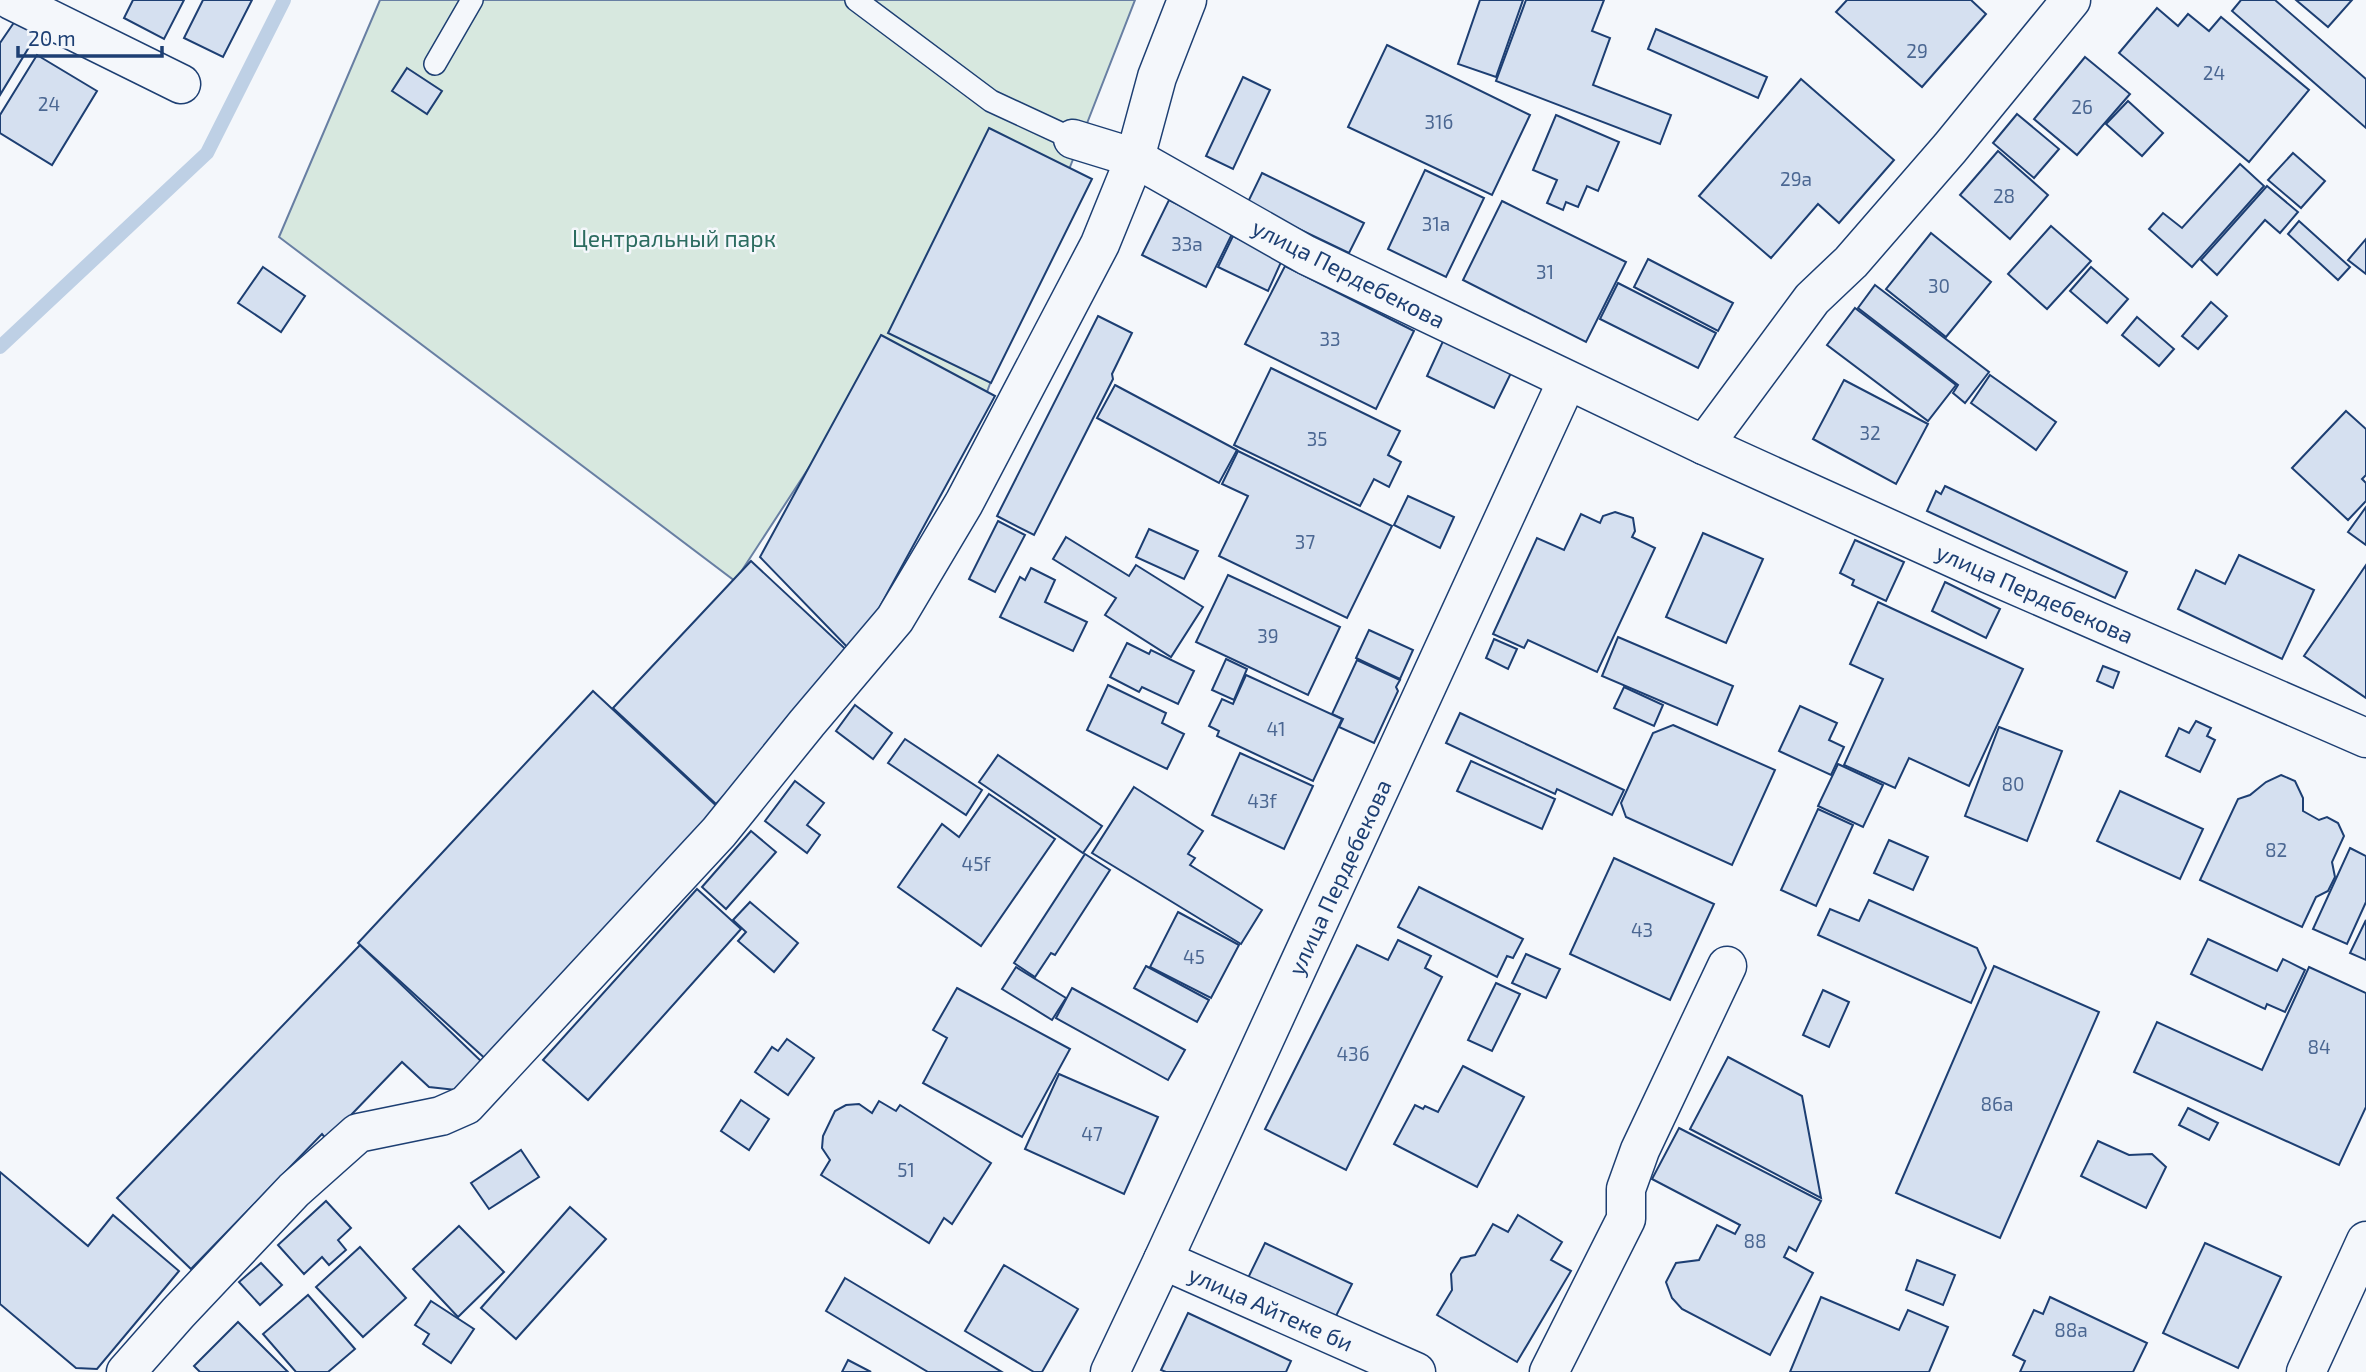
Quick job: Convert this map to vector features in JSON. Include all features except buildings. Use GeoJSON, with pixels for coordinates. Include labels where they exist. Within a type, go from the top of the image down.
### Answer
{"type":"FeatureCollection","features":[{"type":"Feature","properties":{"kind":"street"},"geometry":{"type":"LineString","coordinates":[[11,0],[181,84]]}},
{"type":"Feature","properties":{"kind":"street"},"geometry":{"type":"LineString","coordinates":[[126,1372],[294,1190],[358,1133],[441,1116],[466,1105],[719,832],[895,619],[964,503],[1100,244],[1135,158],[1157,77],[1187,0]]}},
{"type":"Feature","properties":{"kind":"street"},"geometry":{"type":"LineString","coordinates":[[1704,446],[1812,299],[1851,262],[1950,148],[2071,0]]}},
{"type":"Feature","properties":{"kind":"street","name":"улица Пердебекова"},"geometry":{"type":"LineString","coordinates":[[1073,139],[1135,158],[1306,255],[1704,446],[2366,738]]}},
{"type":"Feature","properties":{"kind":"street","name":"улица Пердебекова"},"geometry":{"type":"LineString","coordinates":[[1110,1372],[1567,381]]}},
{"type":"Feature","properties":{"kind":"street"},"geometry":{"type":"LineString","coordinates":[[1549,1372],[1626,1219],[1626,1189],[1640,1150],[1727,966]]}},
{"type":"Feature","properties":{"kind":"street"},"geometry":{"type":"LineString","coordinates":[[2306,1372],[2366,1241]]}},
{"type":"Feature","properties":{"kind":"street","name":"улица Айтеке би"},"geometry":{"type":"LineString","coordinates":[[1163,1260],[1416,1372]]}},
{"type":"Feature","properties":{"kind":"lane"},"geometry":{"type":"LineString","coordinates":[[435,64],[472,0]]}},
{"type":"Feature","properties":{"kind":"lane"},"geometry":{"type":"LineString","coordinates":[[856,0],[991,101],[1073,139]]}},
{"type":"Feature","properties":{"kind":"green space","name":"Центральный парк"},"geometry":{"type":"Polygon","coordinates":[[[380,0],[1135,0],[987,392],[885,351],[735,581],[279,237],[380,0]]]}},
{"type":"Feature","properties":{"kind":"waterway"},"geometry":{"type":"LineString","coordinates":[[0,347],[207,153],[284,0]]}}]}
